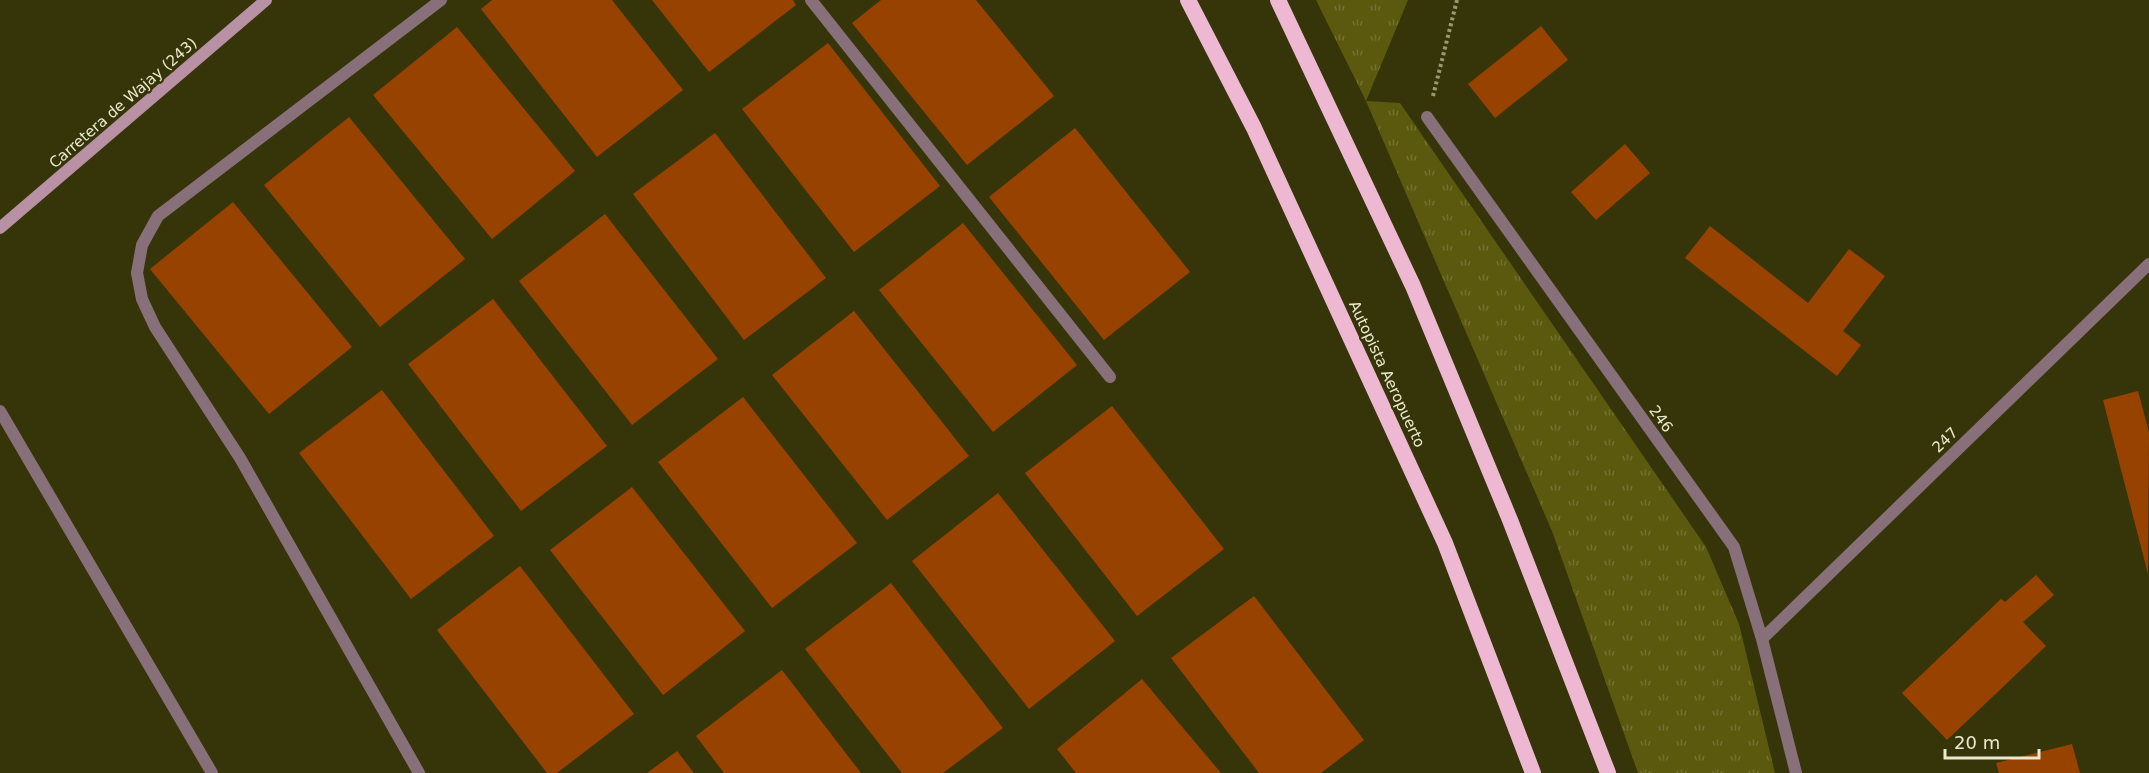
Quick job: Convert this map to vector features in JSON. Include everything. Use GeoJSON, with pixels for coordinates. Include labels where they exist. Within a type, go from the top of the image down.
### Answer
{"type":"FeatureCollection","features":[{"type":"Feature","properties":{"kind":"highway","name":"Autopista Aeropuerto"},"geometry":{"type":"LineString","coordinates":[[1188,0],[1254,128],[1445,543],[1533,773]]}},
{"type":"Feature","properties":{"kind":"highway"},"geometry":{"type":"LineString","coordinates":[[1278,0],[1413,286],[1510,520],[1608,773]]}},
{"type":"Feature","properties":{"kind":"main road","name":"Carretera de Wajay (243)"},"geometry":{"type":"LineString","coordinates":[[0,228],[266,0]]}},
{"type":"Feature","properties":{"kind":"street"},"geometry":{"type":"LineString","coordinates":[[419,773],[240,458],[155,327],[142,299],[137,273],[142,245],[158,216],[441,0]]}},
{"type":"Feature","properties":{"kind":"street"},"geometry":{"type":"LineString","coordinates":[[811,0],[1110,377]]}},
{"type":"Feature","properties":{"kind":"street","name":"246"},"geometry":{"type":"LineString","coordinates":[[1427,117],[1734,547],[1762,639],[1796,773]]}},
{"type":"Feature","properties":{"kind":"street","name":"247"},"geometry":{"type":"LineString","coordinates":[[1762,639],[2149,264]]}},
{"type":"Feature","properties":{"kind":"street"},"geometry":{"type":"LineString","coordinates":[[0,411],[212,773]]}},
{"type":"Feature","properties":{"kind":"path"},"geometry":{"type":"LineString","coordinates":[[1427,117],[1457,0]]}},
{"type":"Feature","properties":{"kind":"green space"},"geometry":{"type":"Polygon","coordinates":[[[1316,0],[1408,0],[1366,101],[1316,0]]]}},
{"type":"Feature","properties":{"kind":"green space"},"geometry":{"type":"Polygon","coordinates":[[[1366,101],[1400,103],[1706,547],[1739,624],[1775,773],[1638,773],[1552,531],[1366,101]]]}},
{"type":"Feature","properties":{"kind":"building"},"geometry":{"type":"Polygon","coordinates":[[[492,0],[612,0],[683,90],[597,157],[481,9],[492,0]]]}},
{"type":"Feature","properties":{"kind":"building"},"geometry":{"type":"Polygon","coordinates":[[[652,0],[793,0],[796,5],[709,72],[652,0]]]}},
{"type":"Feature","properties":{"kind":"building"},"geometry":{"type":"Polygon","coordinates":[[[881,0],[976,0],[1054,96],[967,165],[852,23],[881,0]]]}},
{"type":"Feature","properties":{"kind":"building"},"geometry":{"type":"Polygon","coordinates":[[[1541,26],[1568,60],[1495,118],[1468,84],[1541,26]]]}},
{"type":"Feature","properties":{"kind":"building"},"geometry":{"type":"Polygon","coordinates":[[[457,27],[575,171],[492,239],[373,95],[457,27]]]}},
{"type":"Feature","properties":{"kind":"building"},"geometry":{"type":"Polygon","coordinates":[[[828,43],[940,186],[854,252],[742,109],[828,43]]]}},
{"type":"Feature","properties":{"kind":"building"},"geometry":{"type":"Polygon","coordinates":[[[349,117],[465,259],[380,327],[264,185],[349,117]]]}},
{"type":"Feature","properties":{"kind":"building"},"geometry":{"type":"Polygon","coordinates":[[[1075,128],[1190,272],[1104,340],[989,197],[1075,128]]]}},
{"type":"Feature","properties":{"kind":"building"},"geometry":{"type":"Polygon","coordinates":[[[715,133],[826,278],[744,340],[633,194],[715,133]]]}},
{"type":"Feature","properties":{"kind":"building"},"geometry":{"type":"Polygon","coordinates":[[[1625,144],[1650,173],[1596,220],[1571,192],[1625,144]]]}},
{"type":"Feature","properties":{"kind":"building"},"geometry":{"type":"Polygon","coordinates":[[[233,202],[352,347],[269,414],[150,269],[233,202]]]}},
{"type":"Feature","properties":{"kind":"building"},"geometry":{"type":"Polygon","coordinates":[[[605,214],[718,359],[632,425],[519,281],[605,214]]]}},
{"type":"Feature","properties":{"kind":"building"},"geometry":{"type":"Polygon","coordinates":[[[963,223],[1077,365],[993,432],[879,290],[963,223]]]}},
{"type":"Feature","properties":{"kind":"building"},"geometry":{"type":"Polygon","coordinates":[[[1710,226],[1808,303],[1849,249],[1885,276],[1843,331],[1861,345],[1837,376],[1685,258],[1710,226]]]}},
{"type":"Feature","properties":{"kind":"building"},"geometry":{"type":"Polygon","coordinates":[[[493,299],[607,446],[521,511],[408,364],[493,299]]]}},
{"type":"Feature","properties":{"kind":"building"},"geometry":{"type":"Polygon","coordinates":[[[854,311],[969,456],[887,520],[772,375],[854,311]]]}},
{"type":"Feature","properties":{"kind":"building"},"geometry":{"type":"Polygon","coordinates":[[[382,390],[494,536],[411,599],[299,453],[382,390]]]}},
{"type":"Feature","properties":{"kind":"building"},"geometry":{"type":"Polygon","coordinates":[[[2138,391],[2149,432],[2148,574],[2103,400],[2138,391]]]}},
{"type":"Feature","properties":{"kind":"building"},"geometry":{"type":"Polygon","coordinates":[[[743,397],[857,543],[772,608],[658,462],[743,397]]]}},
{"type":"Feature","properties":{"kind":"building"},"geometry":{"type":"Polygon","coordinates":[[[1112,406],[1224,549],[1137,616],[1025,473],[1112,406]]]}},
{"type":"Feature","properties":{"kind":"building"},"geometry":{"type":"Polygon","coordinates":[[[632,487],[745,631],[663,695],[550,550],[632,487]]]}},
{"type":"Feature","properties":{"kind":"building"},"geometry":{"type":"Polygon","coordinates":[[[998,493],[1115,641],[1029,709],[912,561],[998,493]]]}},
{"type":"Feature","properties":{"kind":"building"},"geometry":{"type":"Polygon","coordinates":[[[520,566],[634,714],[557,773],[547,773],[437,630],[520,566]]]}},
{"type":"Feature","properties":{"kind":"building"},"geometry":{"type":"Polygon","coordinates":[[[2036,575],[2054,595],[2023,622],[2046,646],[1947,740],[1902,693],[2001,599],[2005,602],[2036,575]]]}},
{"type":"Feature","properties":{"kind":"building"},"geometry":{"type":"Polygon","coordinates":[[[891,583],[1003,728],[943,773],[902,773],[805,649],[891,583]]]}},
{"type":"Feature","properties":{"kind":"building"},"geometry":{"type":"Polygon","coordinates":[[[1254,596],[1364,740],[1321,773],[1259,773],[1171,658],[1254,596]]]}},
{"type":"Feature","properties":{"kind":"building"},"geometry":{"type":"Polygon","coordinates":[[[782,670],[861,773],[724,773],[696,736],[782,670]]]}},
{"type":"Feature","properties":{"kind":"building"},"geometry":{"type":"Polygon","coordinates":[[[1142,679],[1221,773],[1076,773],[1057,749],[1142,679]]]}},
{"type":"Feature","properties":{"kind":"building"},"geometry":{"type":"Polygon","coordinates":[[[2072,744],[2080,773],[1999,773],[1996,763],[2072,744]]]}},
{"type":"Feature","properties":{"kind":"building"},"geometry":{"type":"Polygon","coordinates":[[[677,751],[694,773],[647,773],[677,751]]]}}]}
